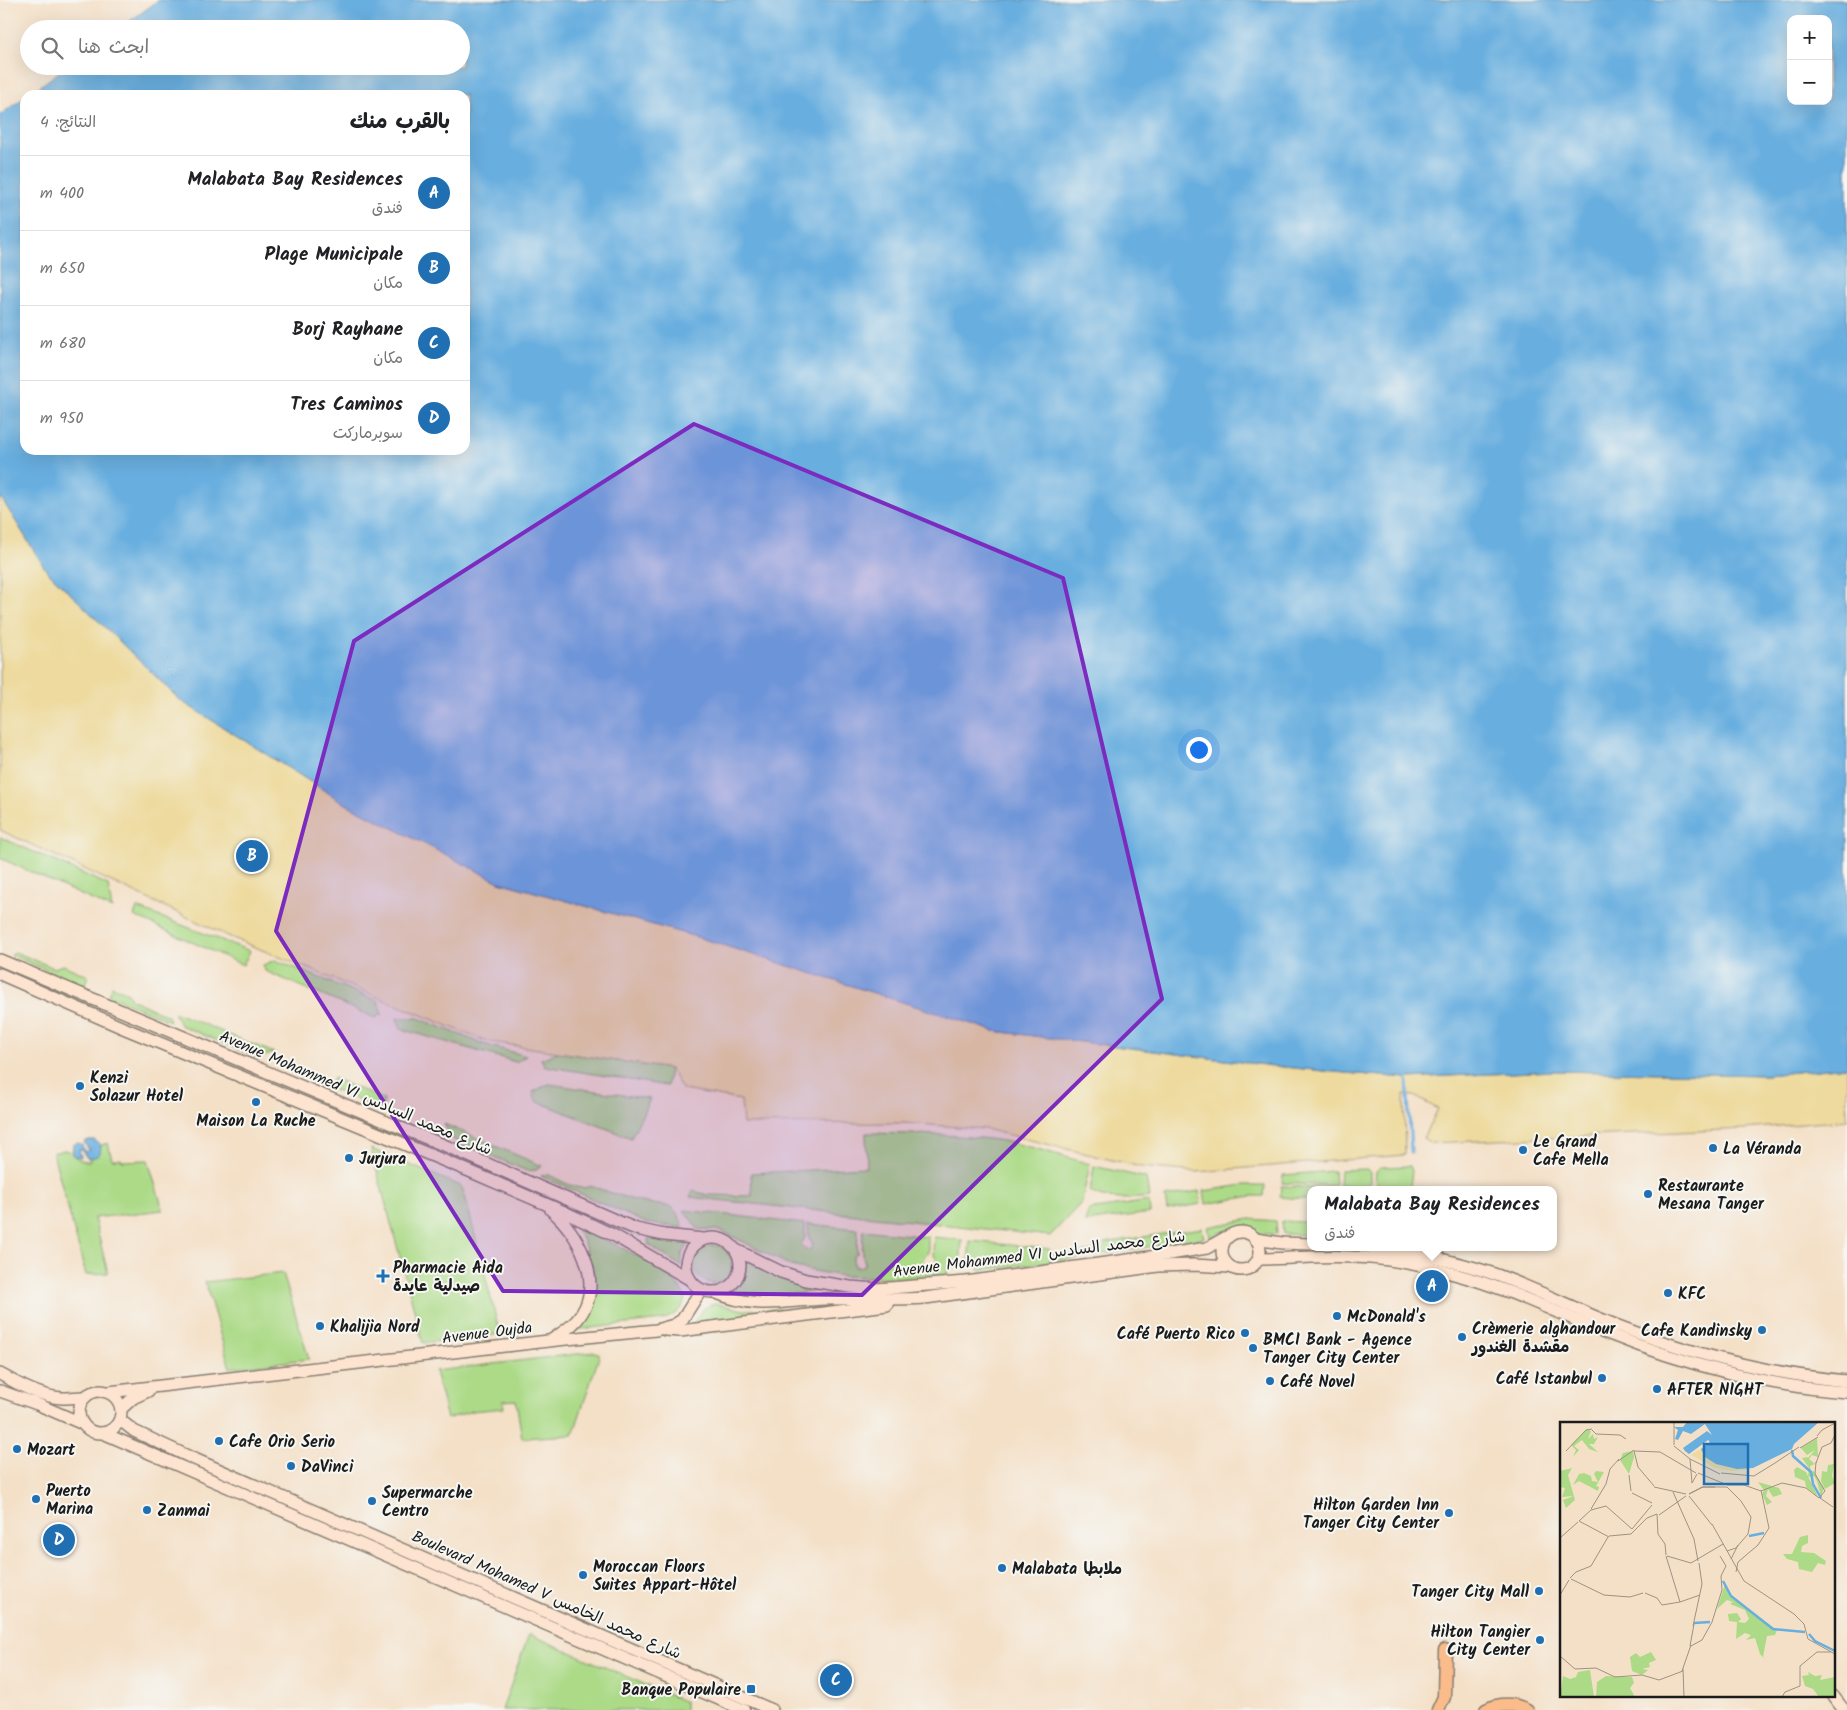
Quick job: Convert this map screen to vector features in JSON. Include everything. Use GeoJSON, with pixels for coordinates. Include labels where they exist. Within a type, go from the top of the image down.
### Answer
{"type":"FeatureCollection","features":[{"type":"Feature","properties":{"kind":"main road","name":"Avenue Mohammed VI شارع محمد السادس"},"geometry":{"type":"LineString","coordinates":[[0,960],[384,1122],[451,1148],[636,1229],[664,1235],[703,1239]]}},
{"type":"Feature","properties":{"kind":"main road","name":"Avenue Mohammed VI شارع محمد السادس"},"geometry":{"type":"LineString","coordinates":[[0,974],[121,1027],[544,1204],[615,1236],[688,1278]]}},
{"type":"Feature","properties":{"kind":"main road"},"geometry":{"type":"LineString","coordinates":[[544,1204],[558,1216],[576,1237],[581,1248],[590,1286],[588,1303],[579,1319],[550,1341]]}},
{"type":"Feature","properties":{"kind":"main road"},"geometry":{"type":"LineString","coordinates":[[1255,1239],[1260,1252],[1256,1264],[1246,1270],[1235,1270],[1225,1262],[1222,1248],[1230,1235],[1243,1233],[1255,1239],[1307,1244]]}},
{"type":"Feature","properties":{"kind":"main road","name":"Avenue Mohammed VI شارع محمد السادس"},"geometry":{"type":"LineString","coordinates":[[736,1250],[781,1272],[806,1280],[877,1289],[966,1282],[1157,1256],[1207,1248],[1230,1235]]}},
{"type":"Feature","properties":{"kind":"main road"},"geometry":{"type":"LineString","coordinates":[[720,1238],[732,1245],[736,1250],[740,1259],[740,1268],[732,1285],[714,1292],[701,1290],[688,1278],[685,1262],[688,1253],[692,1246],[703,1239],[720,1238]]}},
{"type":"Feature","properties":{"kind":"main road"},"geometry":{"type":"LineString","coordinates":[[1392,1251],[1437,1259],[1490,1273],[1612,1324],[1709,1356],[1771,1371],[1847,1381]]}},
{"type":"Feature","properties":{"kind":"main road"},"geometry":{"type":"LineString","coordinates":[[1259,1259],[1332,1256],[1361,1257],[1452,1273],[1519,1296],[1608,1334],[1663,1353],[1751,1377],[1818,1389],[1847,1392]]}},
{"type":"Feature","properties":{"kind":"main road","name":"Avenue Mohammed VI شارع محمد السادس"},"geometry":{"type":"LineString","coordinates":[[714,1292],[744,1302],[760,1304],[825,1300],[894,1300],[925,1298],[1158,1266],[1230,1267]]}},
{"type":"Feature","properties":{"kind":"main road","name":"Avenue Oujda"},"geometry":{"type":"LineString","coordinates":[[109,1392],[656,1330],[674,1325],[682,1320],[701,1290]]}},
{"type":"Feature","properties":{"kind":"main road"},"geometry":{"type":"LineString","coordinates":[[656,1330],[680,1331],[699,1329],[875,1308],[925,1298]]}},
{"type":"Feature","properties":{"kind":"main road"},"geometry":{"type":"LineString","coordinates":[[0,1374],[13,1382],[50,1396],[61,1398],[85,1397],[94,1392],[109,1392],[117,1399],[121,1415]]}},
{"type":"Feature","properties":{"kind":"main road"},"geometry":{"type":"LineString","coordinates":[[0,1391],[37,1404],[83,1424],[92,1431],[103,1432],[110,1431],[138,1395],[156,1387]]}},
{"type":"Feature","properties":{"kind":"main road"},"geometry":{"type":"LineString","coordinates":[[83,1424],[79,1412],[85,1397]]}},
{"type":"Feature","properties":{"kind":"main road","name":"Boulevard Mohamed V شارع محمد الخامس"},"geometry":{"type":"LineString","coordinates":[[121,1415],[134,1431],[192,1458],[772,1710]]}},
{"type":"Feature","properties":{"kind":"main road","name":"Boulevard Mohamed V شارع محمد الخامس"},"geometry":{"type":"LineString","coordinates":[[103,1432],[744,1710]]}},
{"type":"Feature","properties":{"kind":"main road"},"geometry":{"type":"LineString","coordinates":[[1438,1710],[1444,1697],[1445,1650]]}},
{"type":"Feature","properties":{"kind":"main road"},"geometry":{"type":"LineString","coordinates":[[1834,1697],[1844,1710]]}},
{"type":"Feature","properties":{"kind":"main road"},"geometry":{"type":"LineString","coordinates":[[1486,1710],[1499,1705],[1512,1704],[1527,1710]]}},
{"type":"Feature","properties":{"kind":"highlighted area"},"geometry":{"type":"Polygon","coordinates":[[[694,424],[1063,578],[1162,999],[862,1295],[503,1291],[276,931],[354,641],[694,424]]]}},
{"type":"Feature","properties":{"kind":"green space"},"geometry":{"type":"Polygon","coordinates":[[[0,837],[108,885],[112,909],[0,858],[0,837]]]}},
{"type":"Feature","properties":{"kind":"green space"},"geometry":{"type":"Polygon","coordinates":[[[137,908],[250,951],[243,965],[134,916],[137,908]]]}},
{"type":"Feature","properties":{"kind":"green space"},"geometry":{"type":"Polygon","coordinates":[[[15,952],[54,968],[63,965],[88,976],[84,986],[11,955],[15,952]]]}},
{"type":"Feature","properties":{"kind":"green space"},"geometry":{"type":"Polygon","coordinates":[[[275,960],[378,1001],[382,1014],[375,1018],[265,971],[263,965],[275,960]]]}},
{"type":"Feature","properties":{"kind":"green space"},"geometry":{"type":"Polygon","coordinates":[[[112,986],[128,993],[131,999],[168,1016],[170,1021],[108,995],[112,986]]]}},
{"type":"Feature","properties":{"kind":"green space"},"geometry":{"type":"Polygon","coordinates":[[[174,1012],[274,1053],[258,1058],[180,1025],[174,1012]]]}},
{"type":"Feature","properties":{"kind":"green space"},"geometry":{"type":"Polygon","coordinates":[[[397,1018],[418,1018],[483,1044],[526,1056],[516,1062],[401,1029],[397,1018]]]}},
{"type":"Feature","properties":{"kind":"green space"},"geometry":{"type":"Polygon","coordinates":[[[558,1052],[670,1069],[667,1086],[545,1066],[541,1059],[558,1052]]]}},
{"type":"Feature","properties":{"kind":"green space"},"geometry":{"type":"Polygon","coordinates":[[[333,1078],[384,1100],[381,1109],[329,1088],[333,1078]]]}},
{"type":"Feature","properties":{"kind":"green space"},"geometry":{"type":"Polygon","coordinates":[[[549,1084],[650,1099],[631,1138],[536,1101],[533,1092],[549,1084]]]}},
{"type":"Feature","properties":{"kind":"green space"},"geometry":{"type":"Polygon","coordinates":[[[444,1124],[542,1166],[536,1170],[527,1171],[452,1139],[444,1124]]]}},
{"type":"Feature","properties":{"kind":"green space"},"geometry":{"type":"Polygon","coordinates":[[[866,1133],[943,1135],[989,1139],[1027,1146],[1090,1164],[1082,1202],[1050,1236],[690,1197],[693,1191],[707,1195],[752,1196],[751,1173],[867,1167],[866,1133]]]}},
{"type":"Feature","properties":{"kind":"green space"},"geometry":{"type":"Polygon","coordinates":[[[108,1143],[112,1159],[121,1159],[122,1161],[148,1160],[163,1210],[94,1218],[108,1273],[86,1275],[53,1153],[64,1150],[81,1160],[90,1161],[90,1158],[92,1158],[101,1145],[108,1143]]]}},
{"type":"Feature","properties":{"kind":"green space"},"geometry":{"type":"Polygon","coordinates":[[[371,1149],[461,1186],[500,1334],[423,1343],[371,1149]]]}},
{"type":"Feature","properties":{"kind":"green space"},"geometry":{"type":"Polygon","coordinates":[[[1094,1166],[1146,1178],[1149,1197],[1118,1199],[1095,1194],[1090,1191],[1094,1166]]]}},
{"type":"Feature","properties":{"kind":"green space"},"geometry":{"type":"Polygon","coordinates":[[[1410,1166],[1412,1171],[1410,1186],[1381,1186],[1375,1181],[1376,1171],[1380,1167],[1410,1166]]]}},
{"type":"Feature","properties":{"kind":"green space"},"geometry":{"type":"Polygon","coordinates":[[[1367,1169],[1370,1173],[1370,1182],[1367,1186],[1339,1185],[1340,1170],[1367,1169]]]}},
{"type":"Feature","properties":{"kind":"green space"},"geometry":{"type":"Polygon","coordinates":[[[1334,1171],[1335,1186],[1282,1183],[1283,1175],[1334,1171]]]}},
{"type":"Feature","properties":{"kind":"green space"},"geometry":{"type":"Polygon","coordinates":[[[547,1174],[574,1187],[585,1188],[590,1186],[640,1202],[672,1207],[679,1216],[683,1228],[646,1223],[541,1176],[547,1174]]]}},
{"type":"Feature","properties":{"kind":"green space"},"geometry":{"type":"Polygon","coordinates":[[[1243,1185],[1265,1185],[1264,1196],[1252,1196],[1206,1204],[1204,1191],[1243,1185]]]}},
{"type":"Feature","properties":{"kind":"green space"},"geometry":{"type":"Polygon","coordinates":[[[1281,1186],[1307,1187],[1307,1200],[1280,1197],[1281,1186]]]}},
{"type":"Feature","properties":{"kind":"green space"},"geometry":{"type":"Polygon","coordinates":[[[1199,1191],[1201,1204],[1167,1210],[1165,1197],[1199,1191]]]}},
{"type":"Feature","properties":{"kind":"green space"},"geometry":{"type":"Polygon","coordinates":[[[1149,1201],[1150,1213],[1085,1222],[1089,1210],[1149,1201]]]}},
{"type":"Feature","properties":{"kind":"green space"},"geometry":{"type":"Polygon","coordinates":[[[684,1210],[805,1224],[805,1238],[801,1244],[806,1250],[811,1249],[813,1244],[809,1238],[808,1224],[858,1229],[857,1254],[853,1257],[853,1261],[855,1266],[859,1267],[864,1265],[865,1262],[862,1255],[863,1230],[928,1237],[928,1254],[923,1260],[925,1265],[930,1267],[935,1265],[937,1260],[933,1254],[934,1237],[962,1240],[960,1265],[947,1267],[948,1274],[903,1278],[842,1276],[819,1272],[791,1266],[726,1233],[716,1230],[698,1229],[684,1210]]]}},
{"type":"Feature","properties":{"kind":"green space"},"geometry":{"type":"Polygon","coordinates":[[[1250,1219],[1276,1221],[1277,1234],[1258,1234],[1246,1228],[1236,1227],[1210,1237],[1208,1227],[1250,1219]]]}},
{"type":"Feature","properties":{"kind":"green space"},"geometry":{"type":"Polygon","coordinates":[[[1282,1221],[1304,1222],[1307,1224],[1307,1235],[1283,1234],[1282,1221]]]}},
{"type":"Feature","properties":{"kind":"green space"},"geometry":{"type":"Polygon","coordinates":[[[574,1226],[637,1256],[668,1276],[679,1287],[685,1298],[680,1310],[662,1320],[574,1330],[584,1319],[586,1249],[582,1238],[574,1226]]]}},
{"type":"Feature","properties":{"kind":"green space"},"geometry":{"type":"Polygon","coordinates":[[[1202,1228],[1204,1238],[1058,1261],[1060,1257],[1102,1249],[1105,1246],[1104,1243],[1202,1228]]]}},
{"type":"Feature","properties":{"kind":"green space"},"geometry":{"type":"Polygon","coordinates":[[[649,1238],[689,1243],[682,1255],[681,1266],[649,1245],[649,1238]]]}},
{"type":"Feature","properties":{"kind":"green space"},"geometry":{"type":"Polygon","coordinates":[[[970,1241],[1049,1249],[1053,1254],[1049,1262],[979,1270],[977,1263],[968,1264],[970,1241]]]}},
{"type":"Feature","properties":{"kind":"green space"},"geometry":{"type":"Polygon","coordinates":[[[713,1245],[726,1251],[732,1264],[726,1277],[713,1283],[700,1277],[694,1264],[700,1251],[713,1245]]]}},
{"type":"Feature","properties":{"kind":"green space"},"geometry":{"type":"Polygon","coordinates":[[[745,1260],[777,1276],[819,1287],[820,1290],[776,1295],[753,1295],[731,1292],[743,1276],[745,1260]]]}},
{"type":"Feature","properties":{"kind":"green space"},"geometry":{"type":"Polygon","coordinates":[[[283,1273],[309,1359],[230,1368],[205,1282],[283,1273]]]}},
{"type":"Feature","properties":{"kind":"green space"},"geometry":{"type":"Polygon","coordinates":[[[715,1303],[743,1310],[831,1308],[693,1323],[703,1309],[715,1303]]]}},
{"type":"Feature","properties":{"kind":"green space"},"geometry":{"type":"Polygon","coordinates":[[[593,1352],[599,1354],[599,1357],[573,1435],[522,1438],[516,1400],[503,1401],[504,1408],[472,1411],[447,1419],[435,1371],[593,1352]]]}},
{"type":"Feature","properties":{"kind":"green space"},"geometry":{"type":"Polygon","coordinates":[[[529,1634],[685,1702],[685,1710],[502,1710],[529,1634]]]}},
{"type":"Feature","properties":{"kind":"sand"},"geometry":{"type":"Polygon","coordinates":[[[0,496],[46,570],[181,701],[346,804],[499,882],[700,938],[994,1031],[1273,1066],[1407,1078],[1553,1071],[1766,1075],[1847,1067],[1847,1120],[1745,1129],[1431,1143],[1423,1138],[1438,1109],[1414,1096],[1404,1095],[1405,1155],[1197,1172],[1141,1167],[985,1129],[904,1123],[743,1124],[741,1100],[683,1090],[670,1069],[485,1041],[228,936],[0,830],[0,496]]]}},
{"type":"Feature","properties":{"kind":"water"},"geometry":{"type":"Polygon","coordinates":[[[159,0],[1847,0],[1847,1067],[1766,1075],[1553,1071],[1407,1078],[1273,1066],[994,1031],[700,938],[499,882],[346,804],[181,701],[46,570],[0,496],[0,115],[20,101],[20,455],[470,455],[470,90],[35,90],[55,75],[470,75],[470,20],[131,20],[159,0]]]}},
{"type":"Feature","properties":{"kind":"water"},"geometry":{"type":"Polygon","coordinates":[[[94,1140],[100,1144],[100,1153],[94,1157],[87,1158],[81,1149],[79,1150],[81,1157],[74,1156],[72,1152],[73,1145],[81,1144],[86,1152],[89,1150],[84,1142],[94,1140]]]}},
{"type":"Feature","properties":{"kind":"waterway"},"geometry":{"type":"LineString","coordinates":[[1407,1078],[1411,1152]]}},
{"type":"Feature","properties":{"kind":"place","name":"Plage Municipale"},"geometry":{"type":"Point","coordinates":[252,856]}},
{"type":"Feature","properties":{"kind":"place","name":"Kenzi Solazur Hotel"},"geometry":{"type":"Point","coordinates":[80,1086]}},
{"type":"Feature","properties":{"kind":"place","name":"Maison La Ruche"},"geometry":{"type":"Point","coordinates":[256,1102]}},
{"type":"Feature","properties":{"kind":"place","name":"La Véranda"},"geometry":{"type":"Point","coordinates":[1713,1148]}},
{"type":"Feature","properties":{"kind":"place","name":"Le Grand Cafe Mella"},"geometry":{"type":"Point","coordinates":[1523,1150]}},
{"type":"Feature","properties":{"kind":"place","name":"Jurjura"},"geometry":{"type":"Point","coordinates":[349,1158]}},
{"type":"Feature","properties":{"kind":"place","name":"Restaurante Mesana Tanger"},"geometry":{"type":"Point","coordinates":[1648,1194]}},
{"type":"Feature","properties":{"kind":"place","name":"Pharmacie Aida صيدلية عايدة"},"geometry":{"type":"Point","coordinates":[383,1276]}},
{"type":"Feature","properties":{"kind":"place","name":"Malabata Bay Residences"},"geometry":{"type":"Point","coordinates":[1432,1286]}},
{"type":"Feature","properties":{"kind":"place","name":"KFC"},"geometry":{"type":"Point","coordinates":[1668,1293]}},
{"type":"Feature","properties":{"kind":"place","name":"McDonald's"},"geometry":{"type":"Point","coordinates":[1337,1316]}},
{"type":"Feature","properties":{"kind":"place","name":"Khalijia Nord"},"geometry":{"type":"Point","coordinates":[320,1326]}},
{"type":"Feature","properties":{"kind":"place","name":"Cafe Kandinsky"},"geometry":{"type":"Point","coordinates":[1762,1330]}},
{"type":"Feature","properties":{"kind":"place","name":"Café Puerto Rico"},"geometry":{"type":"Point","coordinates":[1245,1333]}},
{"type":"Feature","properties":{"kind":"place","name":"Crèmerie alghandour مقشدة الغندور"},"geometry":{"type":"Point","coordinates":[1462,1337]}},
{"type":"Feature","properties":{"kind":"place","name":"BMCI Bank - Agence Tanger City Center"},"geometry":{"type":"Point","coordinates":[1253,1348]}},
{"type":"Feature","properties":{"kind":"place","name":"Café Istanbul"},"geometry":{"type":"Point","coordinates":[1602,1378]}},
{"type":"Feature","properties":{"kind":"place","name":"Café Novel"},"geometry":{"type":"Point","coordinates":[1270,1381]}},
{"type":"Feature","properties":{"kind":"place","name":"AFTER NIGHT"},"geometry":{"type":"Point","coordinates":[1657,1389]}},
{"type":"Feature","properties":{"kind":"place","name":"Cafe Orio Serio"},"geometry":{"type":"Point","coordinates":[219,1441]}},
{"type":"Feature","properties":{"kind":"place","name":"Mozart"},"geometry":{"type":"Point","coordinates":[17,1449]}},
{"type":"Feature","properties":{"kind":"place","name":"DaVinci"},"geometry":{"type":"Point","coordinates":[291,1466]}},
{"type":"Feature","properties":{"kind":"place","name":"Puerto Marina"},"geometry":{"type":"Point","coordinates":[36,1499]}},
{"type":"Feature","properties":{"kind":"place","name":"Supermarche Centro"},"geometry":{"type":"Point","coordinates":[372,1501]}},
{"type":"Feature","properties":{"kind":"place","name":"Zanmai"},"geometry":{"type":"Point","coordinates":[147,1510]}},
{"type":"Feature","properties":{"kind":"place","name":"Hilton Garden Inn Tanger City Center"},"geometry":{"type":"Point","coordinates":[1449,1513]}},
{"type":"Feature","properties":{"kind":"place","name":"Tres Caminos"},"geometry":{"type":"Point","coordinates":[59,1540]}},
{"type":"Feature","properties":{"kind":"place","name":"Malabata ملابطا"},"geometry":{"type":"Point","coordinates":[1002,1568]}},
{"type":"Feature","properties":{"kind":"place","name":"Moroccan Floors Suites Appart-Hôtel"},"geometry":{"type":"Point","coordinates":[583,1575]}},
{"type":"Feature","properties":{"kind":"place","name":"Tanger City Mall"},"geometry":{"type":"Point","coordinates":[1539,1591]}},
{"type":"Feature","properties":{"kind":"place","name":"Hilton Tangier City Center"},"geometry":{"type":"Point","coordinates":[1540,1640]}},
{"type":"Feature","properties":{"kind":"place","name":"Borj Rayhane"},"geometry":{"type":"Point","coordinates":[836,1680]}},
{"type":"Feature","properties":{"kind":"place","name":"Banque Populaire"},"geometry":{"type":"Point","coordinates":[751,1689]}}]}
